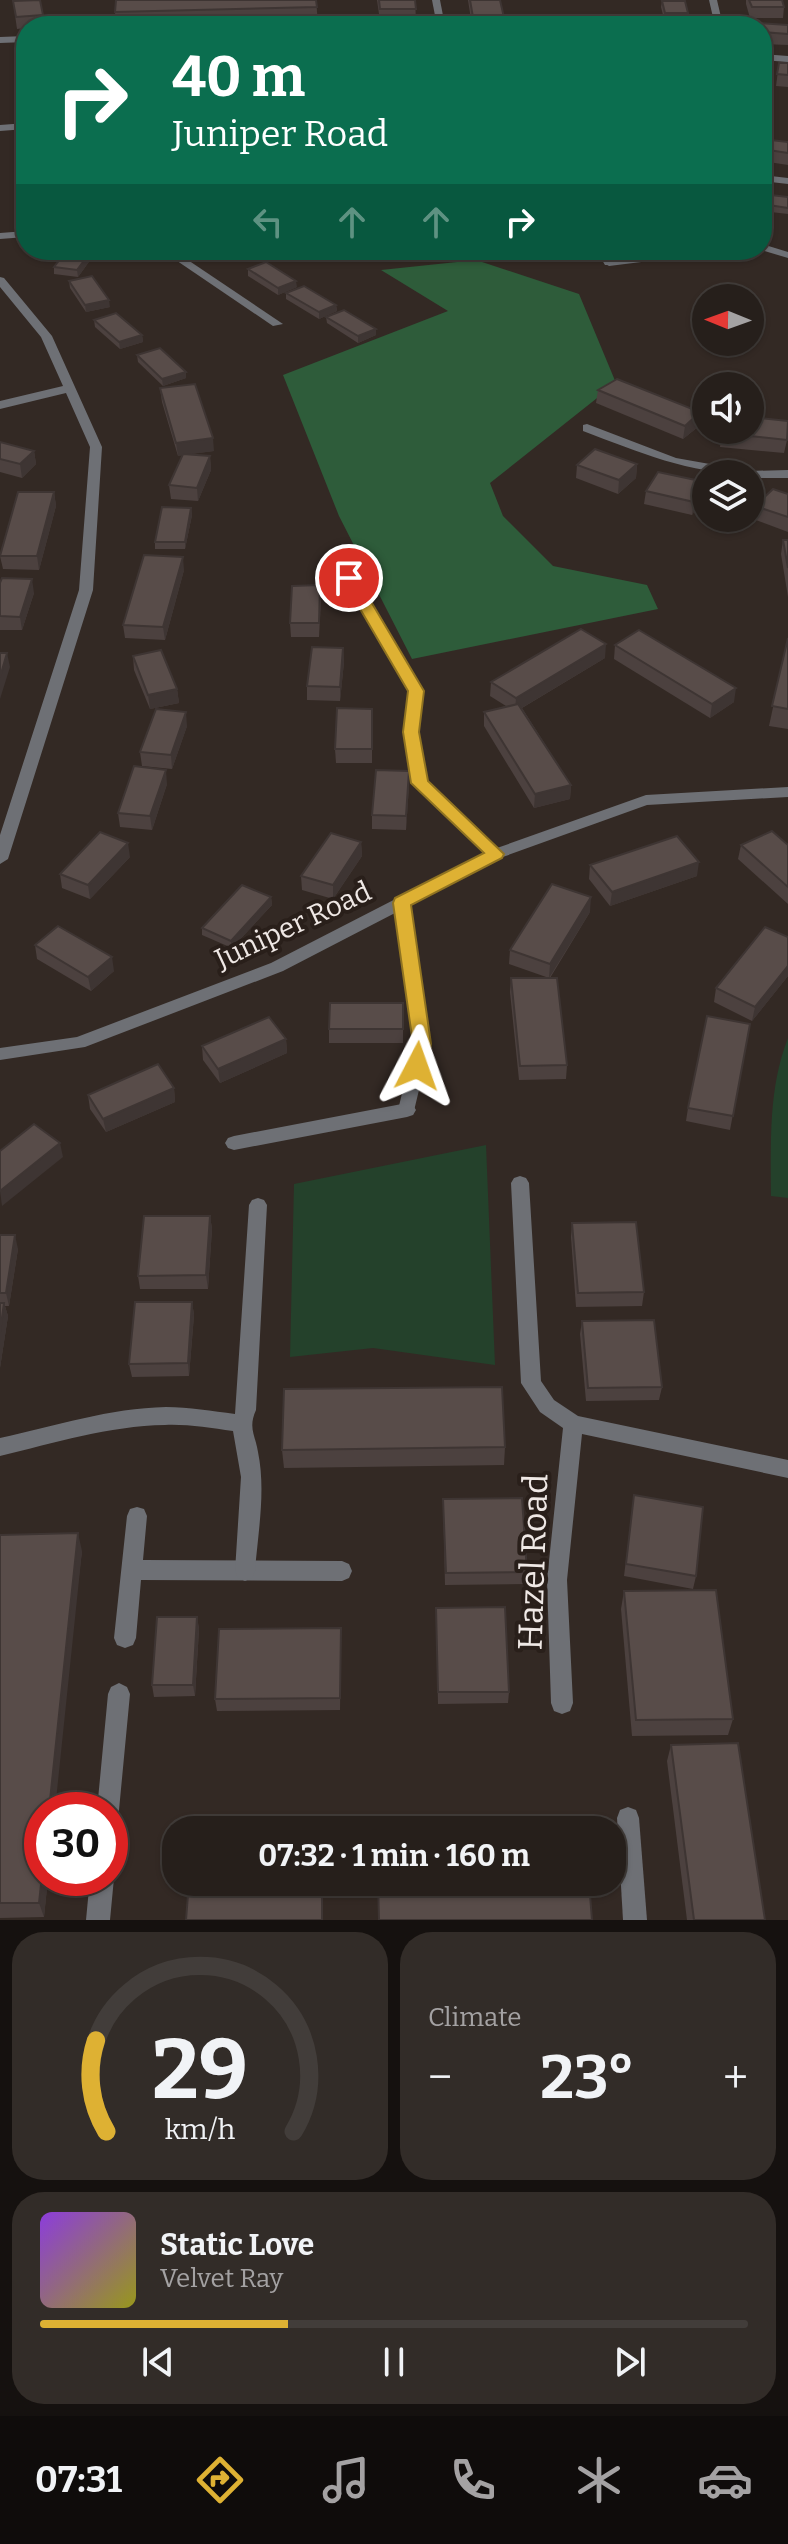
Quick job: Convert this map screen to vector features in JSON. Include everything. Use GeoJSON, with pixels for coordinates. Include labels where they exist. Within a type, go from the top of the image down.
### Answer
{"type":"FeatureCollection","features":[{"type":"Feature","properties":{"kind":"street"},"geometry":{"type":"LineString","coordinates":[[181,260],[277,324]]}},
{"type":"Feature","properties":{"kind":"street"},"geometry":{"type":"LineString","coordinates":[[607,260],[609,263],[633,260]]}},
{"type":"Feature","properties":{"kind":"street"},"geometry":{"type":"LineString","coordinates":[[0,280],[46,336],[96,447],[86,590],[0,859]]}},
{"type":"Feature","properties":{"kind":"street"},"geometry":{"type":"LineString","coordinates":[[0,405],[71,388]]}},
{"type":"Feature","properties":{"kind":"street"},"geometry":{"type":"LineString","coordinates":[[587,428],[673,461],[692,464]]}},
{"type":"Feature","properties":{"kind":"street"},"geometry":{"type":"LineString","coordinates":[[764,474],[788,474]]}},
{"type":"Feature","properties":{"kind":"street"},"geometry":{"type":"LineString","coordinates":[[349,578],[416,691],[411,732],[420,783],[495,854]]}},
{"type":"Feature","properties":{"kind":"street","name":"Juniper Road"},"geometry":{"type":"LineString","coordinates":[[0,1054],[79,1043],[277,967],[495,854],[646,800],[788,792]]}},
{"type":"Feature","properties":{"kind":"street"},"geometry":{"type":"LineString","coordinates":[[234,1143],[407,1110],[422,1044],[401,903]]}},
{"type":"Feature","properties":{"kind":"street"},"geometry":{"type":"LineString","coordinates":[[520,1183],[531,1383],[547,1406],[573,1424],[788,1469]]}},
{"type":"Feature","properties":{"kind":"street"},"geometry":{"type":"LineString","coordinates":[[245,1571],[251,1480],[249,1443],[240,1423],[246,1410],[258,1205]]}},
{"type":"Feature","properties":{"kind":"street"},"geometry":{"type":"LineString","coordinates":[[0,1447],[162,1416],[190,1416],[240,1423]]}},
{"type":"Feature","properties":{"kind":"street","name":"Hazel Road"},"geometry":{"type":"LineString","coordinates":[[562,1703],[557,1580],[573,1424]]}},
{"type":"Feature","properties":{"kind":"street"},"geometry":{"type":"LineString","coordinates":[[125,1638],[137,1516]]}},
{"type":"Feature","properties":{"kind":"street"},"geometry":{"type":"LineString","coordinates":[[131,1570],[342,1571]]}},
{"type":"Feature","properties":{"kind":"street"},"geometry":{"type":"LineString","coordinates":[[110,1792],[119,1694]]}},
{"type":"Feature","properties":{"kind":"street"},"geometry":{"type":"LineString","coordinates":[[628,1818],[635,1920]]}},
{"type":"Feature","properties":{"kind":"street"},"geometry":{"type":"LineString","coordinates":[[98,1920],[100,1896]]}},
{"type":"Feature","properties":{"kind":"green space"},"geometry":{"type":"Polygon","coordinates":[[[476,260],[579,294],[616,383],[490,483],[503,516],[553,566],[647,585],[658,609],[412,659],[339,516],[283,375],[448,311],[381,270],[476,260]]]}},
{"type":"Feature","properties":{"kind":"green space"},"geometry":{"type":"Polygon","coordinates":[[[788,1038],[788,1198],[771,1196],[771,1156],[774,1096],[788,1038]]]}},
{"type":"Feature","properties":{"kind":"green space"},"geometry":{"type":"Polygon","coordinates":[[[486,1145],[495,1365],[373,1348],[290,1357],[294,1184],[486,1145]]]}},
{"type":"Feature","properties":{"kind":"building"},"geometry":{"type":"Polygon","coordinates":[[[40,0],[43,15],[16,17],[13,1],[40,0]]]}},
{"type":"Feature","properties":{"kind":"building"},"geometry":{"type":"Polygon","coordinates":[[[116,0],[316,0],[317,7],[115,12],[116,0]]]}},
{"type":"Feature","properties":{"kind":"building"},"geometry":{"type":"Polygon","coordinates":[[[379,0],[415,0],[416,9],[380,9],[379,0]]]}},
{"type":"Feature","properties":{"kind":"building"},"geometry":{"type":"Polygon","coordinates":[[[470,0],[500,0],[504,16],[473,16],[470,0]]]}},
{"type":"Feature","properties":{"kind":"building"},"geometry":{"type":"Polygon","coordinates":[[[749,0],[782,0],[784,7],[752,7],[749,0]]]}},
{"type":"Feature","properties":{"kind":"building"},"geometry":{"type":"Polygon","coordinates":[[[662,1],[685,1],[688,13],[665,13],[662,1]]]}},
{"type":"Feature","properties":{"kind":"building"},"geometry":{"type":"Polygon","coordinates":[[[772,24],[788,25],[788,34],[772,33],[772,24]]]}},
{"type":"Feature","properties":{"kind":"building"},"geometry":{"type":"Polygon","coordinates":[[[779,63],[788,63],[788,75],[777,74],[779,63]]]}},
{"type":"Feature","properties":{"kind":"building"},"geometry":{"type":"Polygon","coordinates":[[[772,140],[788,142],[788,153],[772,151],[772,140]]]}},
{"type":"Feature","properties":{"kind":"building"},"geometry":{"type":"Polygon","coordinates":[[[772,195],[788,197],[788,208],[772,206],[772,195]]]}},
{"type":"Feature","properties":{"kind":"building"},"geometry":{"type":"Polygon","coordinates":[[[59,260],[84,260],[77,270],[54,267],[59,260]]]}},
{"type":"Feature","properties":{"kind":"building"},"geometry":{"type":"Polygon","coordinates":[[[266,262],[296,281],[278,288],[248,269],[266,262]]]}},
{"type":"Feature","properties":{"kind":"building"},"geometry":{"type":"Polygon","coordinates":[[[92,276],[109,300],[85,305],[69,281],[92,276]]]}},
{"type":"Feature","properties":{"kind":"building"},"geometry":{"type":"Polygon","coordinates":[[[304,286],[336,305],[319,312],[286,293],[304,286]]]}},
{"type":"Feature","properties":{"kind":"building"},"geometry":{"type":"Polygon","coordinates":[[[344,310],[376,329],[358,336],[326,317],[344,310]]]}},
{"type":"Feature","properties":{"kind":"building"},"geometry":{"type":"Polygon","coordinates":[[[116,313],[142,335],[119,342],[94,320],[116,313]]]}},
{"type":"Feature","properties":{"kind":"building"},"geometry":{"type":"Polygon","coordinates":[[[160,348],[186,372],[162,379],[137,355],[160,348]]]}},
{"type":"Feature","properties":{"kind":"building"},"geometry":{"type":"Polygon","coordinates":[[[617,379],[692,409],[692,419],[685,426],[598,390],[617,379]]]}},
{"type":"Feature","properties":{"kind":"building"},"geometry":{"type":"Polygon","coordinates":[[[195,384],[213,438],[176,443],[160,388],[195,384]]]}},
{"type":"Feature","properties":{"kind":"building"},"geometry":{"type":"Polygon","coordinates":[[[764,418],[788,421],[787,440],[764,438],[764,418]]]}},
{"type":"Feature","properties":{"kind":"building"},"geometry":{"type":"Polygon","coordinates":[[[0,442],[34,451],[20,464],[0,459],[0,442]]]}},
{"type":"Feature","properties":{"kind":"building"},"geometry":{"type":"Polygon","coordinates":[[[595,449],[637,464],[619,480],[577,465],[595,449]]]}},
{"type":"Feature","properties":{"kind":"building"},"geometry":{"type":"Polygon","coordinates":[[[183,454],[210,456],[197,488],[169,485],[183,454]]]}},
{"type":"Feature","properties":{"kind":"building"},"geometry":{"type":"Polygon","coordinates":[[[658,472],[692,479],[692,502],[646,491],[658,472]]]}},
{"type":"Feature","properties":{"kind":"building"},"geometry":{"type":"Polygon","coordinates":[[[773,489],[788,494],[788,517],[764,509],[764,498],[773,489]]]}},
{"type":"Feature","properties":{"kind":"building"},"geometry":{"type":"Polygon","coordinates":[[[18,492],[54,492],[37,556],[0,556],[18,492]]]}},
{"type":"Feature","properties":{"kind":"building"},"geometry":{"type":"Polygon","coordinates":[[[162,507],[191,508],[185,542],[155,542],[162,507]]]}},
{"type":"Feature","properties":{"kind":"building"},"geometry":{"type":"Polygon","coordinates":[[[783,540],[788,540],[788,568],[783,540]]]}},
{"type":"Feature","properties":{"kind":"building"},"geometry":{"type":"Polygon","coordinates":[[[144,555],[183,557],[163,627],[123,625],[144,555]]]}},
{"type":"Feature","properties":{"kind":"building"},"geometry":{"type":"Polygon","coordinates":[[[2,578],[32,579],[20,617],[0,616],[2,578]]]}},
{"type":"Feature","properties":{"kind":"building"},"geometry":{"type":"Polygon","coordinates":[[[320,585],[319,623],[290,623],[292,586],[320,585]]]}},
{"type":"Feature","properties":{"kind":"building"},"geometry":{"type":"Polygon","coordinates":[[[581,629],[606,644],[516,698],[491,682],[581,629]]]}},
{"type":"Feature","properties":{"kind":"building"},"geometry":{"type":"Polygon","coordinates":[[[639,630],[736,688],[712,704],[615,645],[639,630]]]}},
{"type":"Feature","properties":{"kind":"building"},"geometry":{"type":"Polygon","coordinates":[[[788,638],[788,709],[772,706],[788,638]]]}},
{"type":"Feature","properties":{"kind":"building"},"geometry":{"type":"Polygon","coordinates":[[[312,647],[343,648],[340,687],[307,686],[312,647]]]}},
{"type":"Feature","properties":{"kind":"building"},"geometry":{"type":"Polygon","coordinates":[[[161,650],[177,689],[148,695],[133,656],[161,650]]]}},
{"type":"Feature","properties":{"kind":"building"},"geometry":{"type":"Polygon","coordinates":[[[0,653],[7,653],[0,677],[0,653]]]}},
{"type":"Feature","properties":{"kind":"building"},"geometry":{"type":"Polygon","coordinates":[[[518,704],[571,785],[535,794],[484,712],[518,704]]]}},
{"type":"Feature","properties":{"kind":"building"},"geometry":{"type":"Polygon","coordinates":[[[337,708],[372,709],[372,749],[335,749],[337,708]]]}},
{"type":"Feature","properties":{"kind":"building"},"geometry":{"type":"Polygon","coordinates":[[[156,709],[186,712],[171,755],[140,752],[156,709]]]}},
{"type":"Feature","properties":{"kind":"building"},"geometry":{"type":"Polygon","coordinates":[[[134,766],[166,770],[150,816],[118,813],[134,766]]]}},
{"type":"Feature","properties":{"kind":"building"},"geometry":{"type":"Polygon","coordinates":[[[376,770],[409,771],[406,816],[372,815],[376,770]]]}},
{"type":"Feature","properties":{"kind":"building"},"geometry":{"type":"Polygon","coordinates":[[[772,831],[788,845],[788,887],[741,845],[772,831]]]}},
{"type":"Feature","properties":{"kind":"building"},"geometry":{"type":"Polygon","coordinates":[[[100,832],[128,843],[88,885],[60,874],[100,832]]]}},
{"type":"Feature","properties":{"kind":"building"},"geometry":{"type":"Polygon","coordinates":[[[331,833],[361,842],[333,885],[301,876],[331,833]]]}},
{"type":"Feature","properties":{"kind":"building"},"geometry":{"type":"Polygon","coordinates":[[[677,836],[699,862],[612,892],[590,865],[677,836]]]}},
{"type":"Feature","properties":{"kind":"building"},"geometry":{"type":"Polygon","coordinates":[[[552,884],[591,897],[550,964],[510,950],[552,884]]]}},
{"type":"Feature","properties":{"kind":"building"},"geometry":{"type":"Polygon","coordinates":[[[242,885],[271,897],[231,941],[202,928],[242,885]]]}},
{"type":"Feature","properties":{"kind":"building"},"geometry":{"type":"Polygon","coordinates":[[[58,926],[112,957],[88,977],[35,945],[58,926]]]}},
{"type":"Feature","properties":{"kind":"building"},"geometry":{"type":"Polygon","coordinates":[[[765,927],[788,937],[788,966],[755,1007],[716,988],[765,927]]]}},
{"type":"Feature","properties":{"kind":"building"},"geometry":{"type":"Polygon","coordinates":[[[511,978],[557,978],[567,1065],[520,1066],[511,978]]]}},
{"type":"Feature","properties":{"kind":"building"},"geometry":{"type":"Polygon","coordinates":[[[330,1003],[403,1003],[403,1029],[329,1029],[330,1003]]]}},
{"type":"Feature","properties":{"kind":"building"},"geometry":{"type":"Polygon","coordinates":[[[707,1016],[750,1024],[733,1116],[688,1108],[707,1016]]]}},
{"type":"Feature","properties":{"kind":"building"},"geometry":{"type":"Polygon","coordinates":[[[269,1017],[286,1039],[218,1069],[202,1046],[269,1017]]]}},
{"type":"Feature","properties":{"kind":"building"},"geometry":{"type":"Polygon","coordinates":[[[158,1064],[174,1088],[103,1119],[88,1095],[158,1064]]]}},
{"type":"Feature","properties":{"kind":"building"},"geometry":{"type":"Polygon","coordinates":[[[34,1124],[60,1143],[0,1191],[0,1151],[34,1124]]]}},
{"type":"Feature","properties":{"kind":"building"},"geometry":{"type":"Polygon","coordinates":[[[144,1216],[210,1216],[206,1275],[138,1276],[144,1216]]]}},
{"type":"Feature","properties":{"kind":"building"},"geometry":{"type":"Polygon","coordinates":[[[636,1222],[644,1292],[578,1293],[572,1223],[636,1222]]]}},
{"type":"Feature","properties":{"kind":"building"},"geometry":{"type":"Polygon","coordinates":[[[0,1235],[15,1235],[6,1293],[0,1293],[0,1235]]]}},
{"type":"Feature","properties":{"kind":"building"},"geometry":{"type":"Polygon","coordinates":[[[135,1302],[192,1302],[188,1363],[129,1364],[135,1302]]]}},
{"type":"Feature","properties":{"kind":"building"},"geometry":{"type":"Polygon","coordinates":[[[0,1303],[4,1303],[0,1332],[0,1303]]]}},
{"type":"Feature","properties":{"kind":"building"},"geometry":{"type":"Polygon","coordinates":[[[654,1320],[662,1387],[588,1388],[582,1321],[654,1320]]]}},
{"type":"Feature","properties":{"kind":"building"},"geometry":{"type":"Polygon","coordinates":[[[502,1387],[505,1447],[282,1450],[284,1389],[502,1387]]]}},
{"type":"Feature","properties":{"kind":"building"},"geometry":{"type":"Polygon","coordinates":[[[634,1495],[703,1507],[696,1576],[626,1564],[634,1495]]]}},
{"type":"Feature","properties":{"kind":"building"},"geometry":{"type":"Polygon","coordinates":[[[522,1498],[527,1572],[446,1573],[443,1499],[522,1498]]]}},
{"type":"Feature","properties":{"kind":"building"},"geometry":{"type":"Polygon","coordinates":[[[78,1533],[51,1792],[24,1792],[24,1896],[40,1896],[39,1903],[0,1903],[0,1535],[78,1533]]]}},
{"type":"Feature","properties":{"kind":"building"},"geometry":{"type":"Polygon","coordinates":[[[716,1590],[733,1719],[636,1720],[624,1591],[716,1590]]]}},
{"type":"Feature","properties":{"kind":"building"},"geometry":{"type":"Polygon","coordinates":[[[505,1607],[509,1692],[438,1692],[436,1608],[505,1607]]]}},
{"type":"Feature","properties":{"kind":"building"},"geometry":{"type":"Polygon","coordinates":[[[157,1617],[197,1617],[193,1685],[152,1685],[157,1617]]]}},
{"type":"Feature","properties":{"kind":"building"},"geometry":{"type":"Polygon","coordinates":[[[341,1628],[340,1698],[215,1699],[219,1629],[341,1628]]]}},
{"type":"Feature","properties":{"kind":"building"},"geometry":{"type":"Polygon","coordinates":[[[738,1743],[765,1920],[694,1920],[671,1745],[738,1743]]]}},
{"type":"Feature","properties":{"kind":"building"},"geometry":{"type":"Polygon","coordinates":[[[188,1896],[322,1896],[322,1920],[186,1920],[188,1896]]]}},
{"type":"Feature","properties":{"kind":"building"},"geometry":{"type":"Polygon","coordinates":[[[378,1896],[590,1896],[592,1920],[379,1920],[378,1896]]]}},
{"type":"Feature","properties":{"kind":"route"},"geometry":{"type":"LineString","coordinates":[[349,578],[416,691],[411,732],[420,783],[495,854],[401,903],[422,1044],[417,1066]]}}]}
